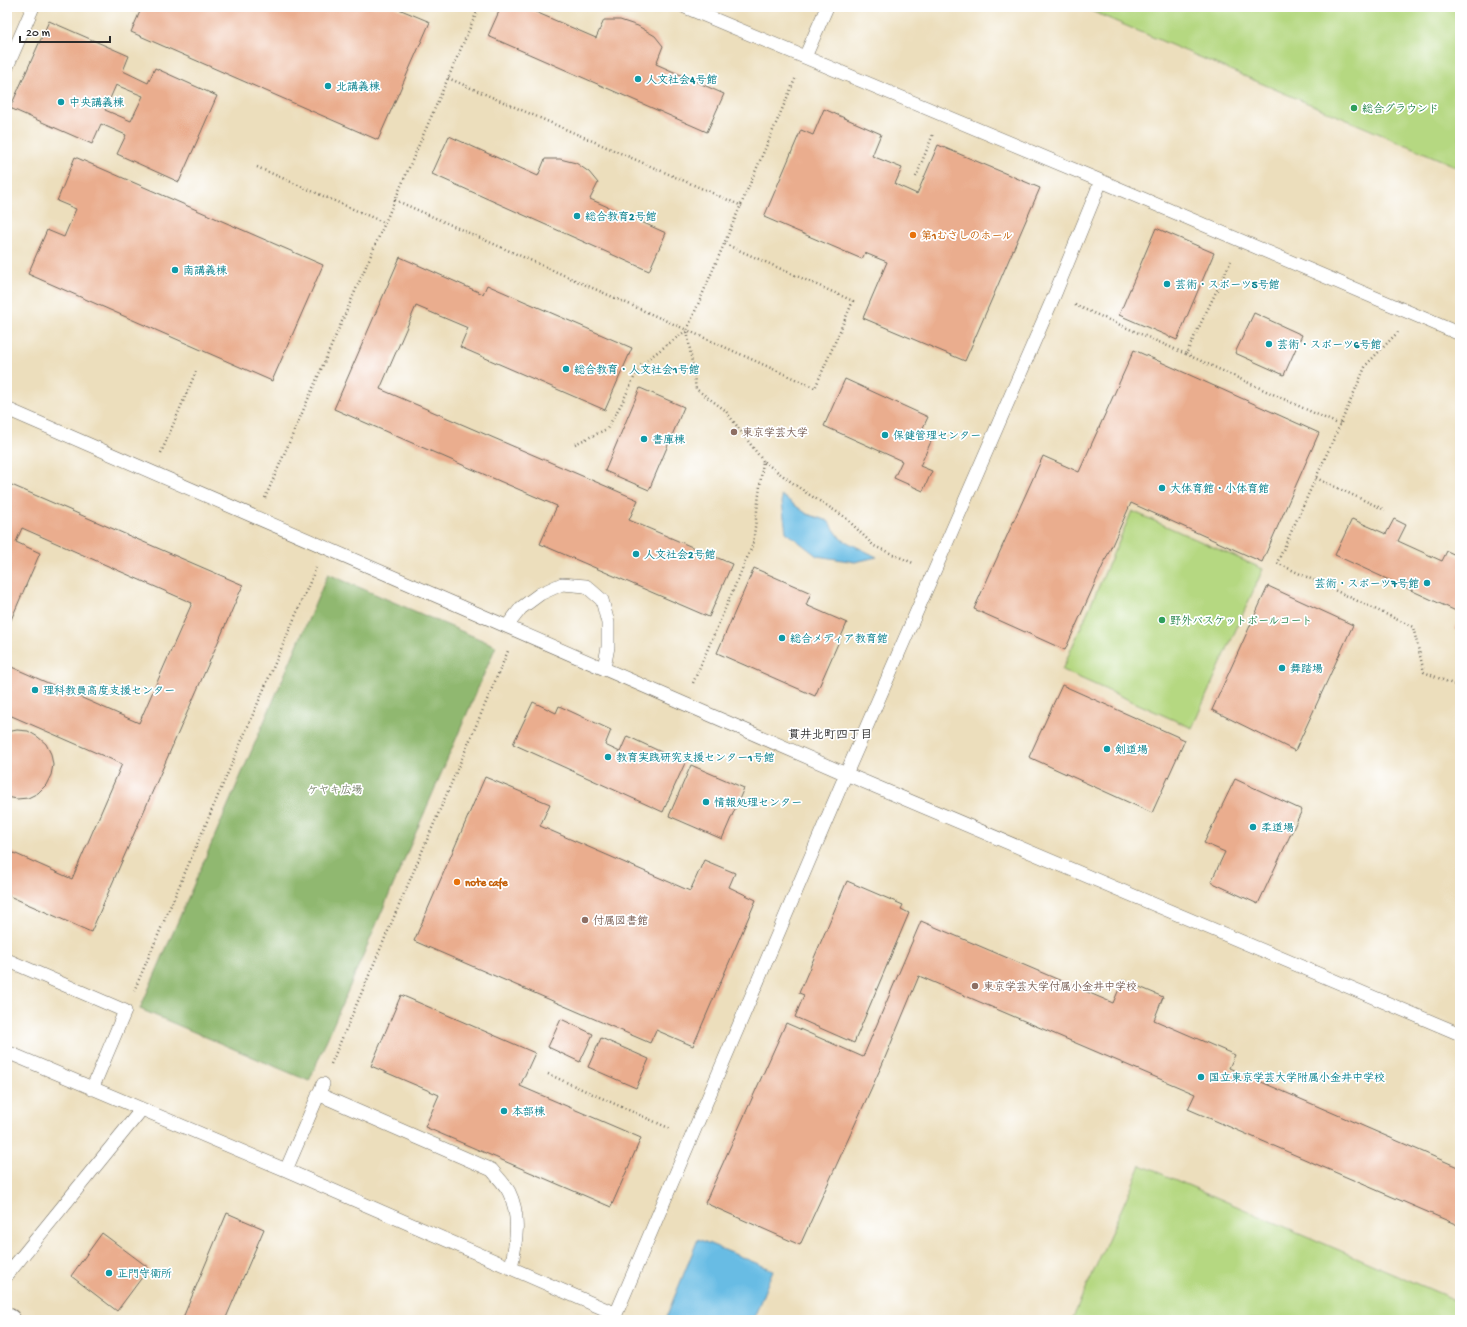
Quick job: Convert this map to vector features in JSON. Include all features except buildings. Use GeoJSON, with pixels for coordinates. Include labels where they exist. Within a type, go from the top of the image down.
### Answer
{"type":"FeatureCollection","features":[{"type":"Feature","properties":{"kind":"lane"},"geometry":{"type":"LineString","coordinates":[[7,67],[32,7]]}},
{"type":"Feature","properties":{"kind":"lane"},"geometry":{"type":"LineString","coordinates":[[685,7],[1101,181],[1460,334]]}},
{"type":"Feature","properties":{"kind":"lane"},"geometry":{"type":"LineString","coordinates":[[805,57],[826,7]]}},
{"type":"Feature","properties":{"kind":"lane"},"geometry":{"type":"LineString","coordinates":[[7,1052],[286,1170],[616,1314],[846,774],[1054,296],[1101,181]]}},
{"type":"Feature","properties":{"kind":"lane"},"geometry":{"type":"LineString","coordinates":[[7,409],[846,774],[1460,1034]]}},
{"type":"Feature","properties":{"kind":"lane"},"geometry":{"type":"LineString","coordinates":[[512,628],[521,608],[540,594],[562,584],[586,586],[602,600],[608,623],[608,647],[604,668]]}},
{"type":"Feature","properties":{"kind":"lane"},"geometry":{"type":"LineString","coordinates":[[7,960],[125,1011],[92,1089]]}},
{"type":"Feature","properties":{"kind":"lane"},"geometry":{"type":"LineString","coordinates":[[286,1170],[320,1089],[492,1170],[509,1192],[516,1216],[516,1244],[511,1268]]}},
{"type":"Feature","properties":{"kind":"lane"},"geometry":{"type":"LineString","coordinates":[[7,1276],[142,1109]]}},
{"type":"Feature","properties":{"kind":"path"},"geometry":{"type":"LineString","coordinates":[[257,517],[479,7]]}},
{"type":"Feature","properties":{"kind":"path"},"geometry":{"type":"LineString","coordinates":[[575,444],[607,429],[623,401],[640,365],[687,330],[742,206],[805,57]]}},
{"type":"Feature","properties":{"kind":"path"},"geometry":{"type":"LineString","coordinates":[[448,78],[742,206]]}},
{"type":"Feature","properties":{"kind":"path"},"geometry":{"type":"LineString","coordinates":[[916,177],[942,114]]}},
{"type":"Feature","properties":{"kind":"path"},"geometry":{"type":"LineString","coordinates":[[257,167],[385,223]]}},
{"type":"Feature","properties":{"kind":"path"},"geometry":{"type":"LineString","coordinates":[[395,200],[815,388],[853,301],[725,244]]}},
{"type":"Feature","properties":{"kind":"path"},"geometry":{"type":"LineString","coordinates":[[1186,354],[1241,241]]}},
{"type":"Feature","properties":{"kind":"path"},"geometry":{"type":"LineString","coordinates":[[1054,296],[1186,354],[1340,425]]}},
{"type":"Feature","properties":{"kind":"path"},"geometry":{"type":"LineString","coordinates":[[1415,314],[1366,365],[1277,563],[1413,627],[1424,672],[1460,687]]}},
{"type":"Feature","properties":{"kind":"path"},"geometry":{"type":"LineString","coordinates":[[687,330],[696,390],[726,410],[763,461],[804,492],[845,517],[874,546],[934,572]]}},
{"type":"Feature","properties":{"kind":"path"},"geometry":{"type":"LineString","coordinates":[[153,472],[197,369]]}},
{"type":"Feature","properties":{"kind":"path"},"geometry":{"type":"LineString","coordinates":[[684,703],[753,544],[763,461]]}},
{"type":"Feature","properties":{"kind":"path"},"geometry":{"type":"LineString","coordinates":[[1316,478],[1385,510]]}},
{"type":"Feature","properties":{"kind":"path"},"geometry":{"type":"LineString","coordinates":[[125,1011],[325,547]]}},
{"type":"Feature","properties":{"kind":"path"},"geometry":{"type":"LineString","coordinates":[[320,1089],[512,628]]}},
{"type":"Feature","properties":{"kind":"path"},"geometry":{"type":"LineString","coordinates":[[548,1074],[691,1138]]}},
{"type":"Feature","properties":{"kind":"green space"},"geometry":{"type":"Polygon","coordinates":[[[1087,7],[1460,7],[1460,168],[1089,10],[1087,7]]]}},
{"type":"Feature","properties":{"kind":"green space","name":"野外バスケットボールコート"},"geometry":{"type":"Polygon","coordinates":[[[1132,511],[1263,569],[1192,728],[1062,670],[1132,511]]]}},
{"type":"Feature","properties":{"kind":"green space","name":"ケヤキ広場"},"geometry":{"type":"Polygon","coordinates":[[[328,574],[496,646],[309,1081],[140,1009],[328,574]]]}},
{"type":"Feature","properties":{"kind":"green space"},"geometry":{"type":"Polygon","coordinates":[[[1141,1165],[1460,1302],[1460,1320],[1072,1320],[1141,1165]]]}},
{"type":"Feature","properties":{"kind":"water"},"geometry":{"type":"Polygon","coordinates":[[[781,495],[807,514],[828,521],[841,539],[877,557],[855,562],[817,556],[786,532],[781,495]]]}},
{"type":"Feature","properties":{"kind":"water"},"geometry":{"type":"Polygon","coordinates":[[[698,1239],[773,1270],[753,1320],[665,1320],[698,1239]]]}},
{"type":"Feature","properties":{"kind":"place","name":"人文社会4号館"},"geometry":{"type":"Point","coordinates":[638,79]}},
{"type":"Feature","properties":{"kind":"place","name":"北講義棟"},"geometry":{"type":"Point","coordinates":[328,86]}},
{"type":"Feature","properties":{"kind":"place","name":"中央講義棟"},"geometry":{"type":"Point","coordinates":[61,102]}},
{"type":"Feature","properties":{"kind":"place","name":"総合グラウンド"},"geometry":{"type":"Point","coordinates":[1354,108]}},
{"type":"Feature","properties":{"kind":"place","name":"総合教育2号館"},"geometry":{"type":"Point","coordinates":[577,216]}},
{"type":"Feature","properties":{"kind":"place","name":"第1むさしのホール"},"geometry":{"type":"Point","coordinates":[913,235]}},
{"type":"Feature","properties":{"kind":"place","name":"南講義棟"},"geometry":{"type":"Point","coordinates":[175,270]}},
{"type":"Feature","properties":{"kind":"place","name":"芸術・スポーツ5号館"},"geometry":{"type":"Point","coordinates":[1167,284]}},
{"type":"Feature","properties":{"kind":"place","name":"芸術・スポーツ6号館"},"geometry":{"type":"Point","coordinates":[1269,344]}},
{"type":"Feature","properties":{"kind":"place","name":"総合教育・人文社会1号館"},"geometry":{"type":"Point","coordinates":[566,369]}},
{"type":"Feature","properties":{"kind":"place","name":"東京学芸大学"},"geometry":{"type":"Point","coordinates":[734,432]}},
{"type":"Feature","properties":{"kind":"place","name":"保健管理センター"},"geometry":{"type":"Point","coordinates":[885,435]}},
{"type":"Feature","properties":{"kind":"place","name":"書庫棟"},"geometry":{"type":"Point","coordinates":[644,439]}},
{"type":"Feature","properties":{"kind":"place","name":"大体育館・小体育館"},"geometry":{"type":"Point","coordinates":[1162,488]}},
{"type":"Feature","properties":{"kind":"place","name":"人文社会2号館"},"geometry":{"type":"Point","coordinates":[636,554]}},
{"type":"Feature","properties":{"kind":"place","name":"芸術・スポーツ7号館"},"geometry":{"type":"Point","coordinates":[1427,583]}},
{"type":"Feature","properties":{"kind":"place","name":"野外バスケットボールコート"},"geometry":{"type":"Point","coordinates":[1162,620]}},
{"type":"Feature","properties":{"kind":"place","name":"総合メディア教育館"},"geometry":{"type":"Point","coordinates":[782,638]}},
{"type":"Feature","properties":{"kind":"place","name":"舞踏場"},"geometry":{"type":"Point","coordinates":[1282,668]}},
{"type":"Feature","properties":{"kind":"place","name":"理科教員高度支援センター"},"geometry":{"type":"Point","coordinates":[35,690]}},
{"type":"Feature","properties":{"kind":"place","name":"剣道場"},"geometry":{"type":"Point","coordinates":[1107,749]}},
{"type":"Feature","properties":{"kind":"place","name":"教育実践研究支援センター1号館"},"geometry":{"type":"Point","coordinates":[608,757]}},
{"type":"Feature","properties":{"kind":"place","name":"情報処理センター"},"geometry":{"type":"Point","coordinates":[706,802]}},
{"type":"Feature","properties":{"kind":"place","name":"柔道場"},"geometry":{"type":"Point","coordinates":[1253,827]}},
{"type":"Feature","properties":{"kind":"place","name":"note cafe"},"geometry":{"type":"Point","coordinates":[457,882]}},
{"type":"Feature","properties":{"kind":"place","name":"付属図書館"},"geometry":{"type":"Point","coordinates":[585,920]}},
{"type":"Feature","properties":{"kind":"place","name":"東京学芸大学付属小金井中学校"},"geometry":{"type":"Point","coordinates":[975,986]}},
{"type":"Feature","properties":{"kind":"place","name":"国立東京学芸大学附属小金井中学校"},"geometry":{"type":"Point","coordinates":[1201,1077]}},
{"type":"Feature","properties":{"kind":"place","name":"本部棟"},"geometry":{"type":"Point","coordinates":[504,1111]}},
{"type":"Feature","properties":{"kind":"place","name":"正門守衛所"},"geometry":{"type":"Point","coordinates":[109,1273]}},
{"type":"Feature","properties":{"kind":"district","name":"貫井北町四丁目"},"geometry":{"type":"Point","coordinates":[830,734]}}]}
